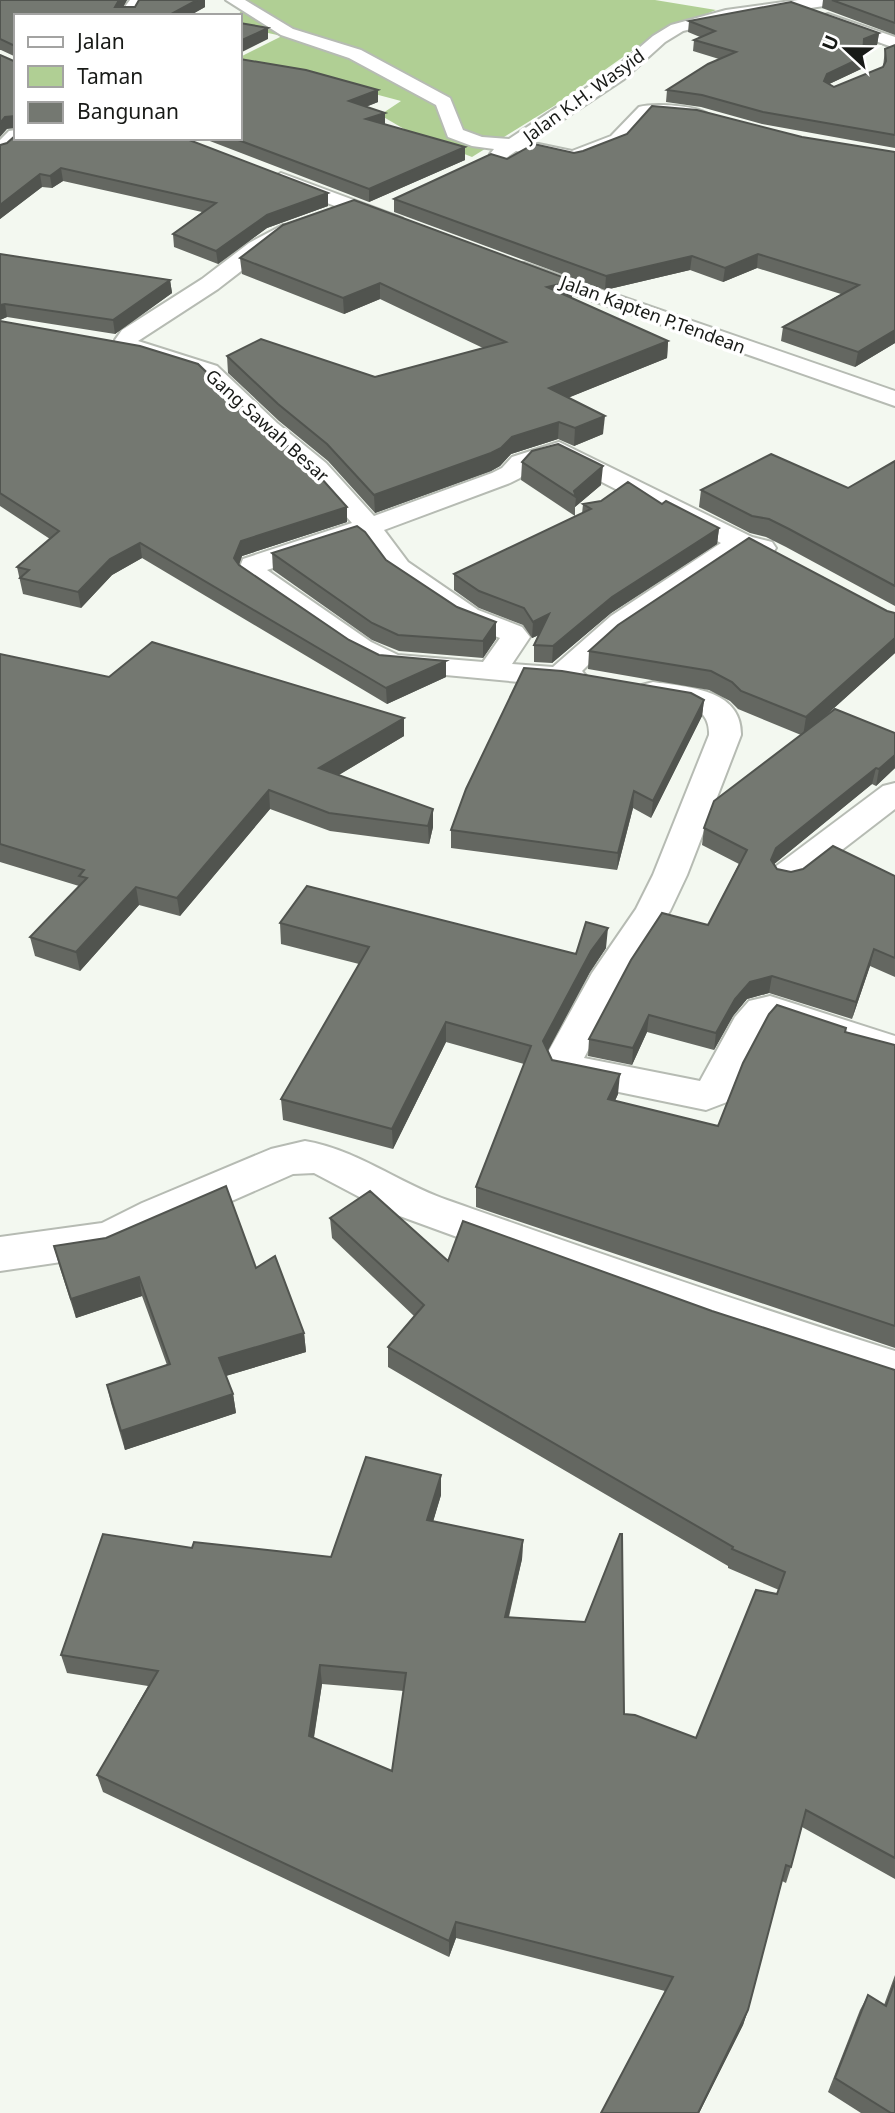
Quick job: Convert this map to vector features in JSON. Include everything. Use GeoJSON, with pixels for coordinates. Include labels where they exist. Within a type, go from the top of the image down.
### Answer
{"type":"FeatureCollection","features":[{"type":"Feature","properties":{"kind":"street"},"geometry":{"type":"LineString","coordinates":[[234,0],[287,32],[355,54],[444,102],[456,133],[479,142],[579,156],[618,140],[642,112],[651,109],[691,114],[722,122]]}},
{"type":"Feature","properties":{"kind":"street","name":"Jalan K.H. Wasyid"},"geometry":{"type":"LineString","coordinates":[[483,162],[515,145],[549,119],[618,75],[659,39],[677,28],[726,15],[831,0]]}},
{"type":"Feature","properties":{"kind":"street"},"geometry":{"type":"LineString","coordinates":[[793,4],[895,45]]}},
{"type":"Feature","properties":{"kind":"street"},"geometry":{"type":"LineString","coordinates":[[876,53],[895,45]]}},
{"type":"Feature","properties":{"kind":"street"},"geometry":{"type":"LineString","coordinates":[[0,150],[14,137]]}},
{"type":"Feature","properties":{"kind":"street"},"geometry":{"type":"LineString","coordinates":[[265,173],[416,230]]}},
{"type":"Feature","properties":{"kind":"street"},"geometry":{"type":"LineString","coordinates":[[127,345],[126,340],[130,335],[210,284],[276,234],[309,221],[393,202]]}},
{"type":"Feature","properties":{"kind":"street","name":"Jalan Kapten P.Tendean"},"geometry":{"type":"LineString","coordinates":[[503,262],[642,313],[895,399]]}},
{"type":"Feature","properties":{"kind":"street","name":"Gang Sawah Besar"},"geometry":{"type":"LineString","coordinates":[[101,344],[127,345],[209,370],[268,428],[317,468],[369,527],[398,568],[468,616],[515,637],[491,672]]}},
{"type":"Feature","properties":{"kind":"street"},"geometry":{"type":"LineString","coordinates":[[594,681],[392,663],[361,648],[252,572],[253,565],[369,527],[501,478],[511,473],[521,462],[559,450],[742,543],[755,545],[787,562]]}},
{"type":"Feature","properties":{"kind":"street"},"geometry":{"type":"LineString","coordinates":[[598,504],[618,489],[620,479]]}},
{"type":"Feature","properties":{"kind":"street"},"geometry":{"type":"LineString","coordinates":[[561,676],[580,655],[605,635],[742,543]]}},
{"type":"Feature","properties":{"kind":"street"},"geometry":{"type":"LineString","coordinates":[[633,688],[697,699],[715,706],[727,722],[670,875],[652,911],[610,973],[566,1054],[565,1068],[706,1096],[713,1092],[719,1082],[748,1026],[757,1014],[767,1009],[783,1011],[895,1050]]}},
{"type":"Feature","properties":{"kind":"street"},"geometry":{"type":"LineString","coordinates":[[787,875],[895,793]]}},
{"type":"Feature","properties":{"kind":"street"},"geometry":{"type":"LineString","coordinates":[[0,1254],[109,1238],[157,1214],[285,1160],[305,1156],[323,1159],[401,1200],[725,1315],[895,1370]]}},
{"type":"Feature","properties":{"kind":"green space"},"geometry":{"type":"Polygon","coordinates":[[[226,0],[655,0],[716,10],[654,35],[554,106],[472,157],[411,133],[380,115],[401,101],[296,73],[242,63],[242,56],[282,36],[242,27],[242,14],[239,14],[242,10],[226,0]]]}},
{"type":"Feature","properties":{"kind":"building"},"geometry":{"type":"Polygon","coordinates":[[[0,0],[119,0],[115,7],[135,7],[139,0],[197,0],[173,13],[179,14],[14,14],[14,46],[0,39],[0,0]]]}},
{"type":"Feature","properties":{"kind":"building"},"geometry":{"type":"Polygon","coordinates":[[[832,0],[895,0],[895,23],[832,0]]]}},
{"type":"Feature","properties":{"kind":"building"},"geometry":{"type":"Polygon","coordinates":[[[791,2],[879,33],[864,39],[863,57],[827,74],[824,81],[834,87],[883,67],[886,61],[885,49],[895,45],[895,135],[763,112],[702,95],[667,90],[708,64],[736,52],[694,40],[715,31],[689,21],[791,2]]]}},
{"type":"Feature","properties":{"kind":"building"},"geometry":{"type":"Polygon","coordinates":[[[242,23],[268,28],[242,40],[242,23]]]}},
{"type":"Feature","properties":{"kind":"building"},"geometry":{"type":"Polygon","coordinates":[[[0,55],[14,61],[14,116],[5,117],[0,123],[0,55]]]}},
{"type":"Feature","properties":{"kind":"building"},"geometry":{"type":"Polygon","coordinates":[[[242,59],[306,70],[378,90],[349,101],[385,113],[366,119],[465,147],[369,189],[238,140],[242,140],[242,59]]]}},
{"type":"Feature","properties":{"kind":"building"},"geometry":{"type":"Polygon","coordinates":[[[652,106],[697,110],[802,137],[895,152],[895,330],[858,352],[783,327],[859,285],[758,254],[725,268],[692,256],[606,276],[394,199],[491,154],[507,159],[534,144],[574,153],[583,151],[627,134],[652,106]]]}},
{"type":"Feature","properties":{"kind":"building"},"geometry":{"type":"Polygon","coordinates":[[[14,137],[14,140],[189,140],[328,193],[267,215],[216,251],[173,234],[216,203],[61,168],[50,176],[40,174],[0,205],[0,145],[14,137]]]}},
{"type":"Feature","properties":{"kind":"building"},"geometry":{"type":"Polygon","coordinates":[[[354,200],[573,281],[547,287],[668,341],[549,388],[605,416],[575,428],[559,422],[512,437],[491,453],[374,495],[327,444],[278,404],[227,356],[261,339],[375,377],[506,342],[380,283],[343,298],[240,258],[283,225],[354,200]]]}},
{"type":"Feature","properties":{"kind":"building"},"geometry":{"type":"Polygon","coordinates":[[[0,254],[170,280],[113,320],[0,305],[0,254]]]}},
{"type":"Feature","properties":{"kind":"building"},"geometry":{"type":"Polygon","coordinates":[[[0,321],[140,346],[198,364],[256,420],[305,460],[347,507],[241,541],[234,558],[239,565],[349,640],[379,655],[446,661],[386,688],[140,543],[110,559],[78,592],[20,578],[29,570],[17,567],[59,531],[0,493],[0,321]]]}},
{"type":"Feature","properties":{"kind":"building"},"geometry":{"type":"Polygon","coordinates":[[[558,444],[603,466],[574,491],[576,497],[522,462],[532,451],[558,444]]]}},
{"type":"Feature","properties":{"kind":"building"},"geometry":{"type":"Polygon","coordinates":[[[771,454],[848,488],[895,461],[895,586],[769,519],[752,516],[701,490],[771,454]]]}},
{"type":"Feature","properties":{"kind":"building"},"geometry":{"type":"Polygon","coordinates":[[[628,482],[662,504],[666,501],[719,528],[612,597],[553,646],[534,645],[549,614],[533,622],[524,608],[479,591],[454,574],[591,509],[583,504],[601,501],[628,482]]]}},
{"type":"Feature","properties":{"kind":"building"},"geometry":{"type":"Polygon","coordinates":[[[357,526],[365,532],[386,560],[457,607],[496,622],[483,641],[398,635],[372,623],[272,553],[357,526]]]}},
{"type":"Feature","properties":{"kind":"building"},"geometry":{"type":"Polygon","coordinates":[[[749,538],[895,613],[895,638],[806,717],[741,691],[732,682],[711,671],[589,651],[618,625],[749,538]]]}},
{"type":"Feature","properties":{"kind":"building"},"geometry":{"type":"Polygon","coordinates":[[[152,642],[404,718],[319,768],[433,809],[428,826],[329,813],[269,790],[177,898],[136,887],[76,952],[30,937],[87,878],[79,876],[84,870],[0,844],[0,654],[109,677],[152,642]]]}},
{"type":"Feature","properties":{"kind":"building"},"geometry":{"type":"Polygon","coordinates":[[[524,668],[562,671],[691,693],[704,700],[653,801],[634,791],[618,853],[451,830],[466,789],[524,668]]]}},
{"type":"Feature","properties":{"kind":"building"},"geometry":{"type":"Polygon","coordinates":[[[835,709],[895,733],[895,755],[776,848],[771,860],[777,869],[791,872],[803,869],[833,846],[895,876],[895,958],[874,949],[856,1002],[772,976],[750,982],[735,999],[716,1033],[649,1015],[633,1048],[589,1039],[631,960],[662,913],[708,925],[747,850],[704,828],[714,801],[835,709]]]}},
{"type":"Feature","properties":{"kind":"building"},"geometry":{"type":"Polygon","coordinates":[[[307,886],[576,954],[586,922],[608,928],[591,951],[543,1041],[552,1060],[620,1074],[608,1099],[718,1126],[743,1063],[769,1014],[777,1005],[846,1028],[845,1032],[895,1045],[895,1326],[476,1187],[531,1046],[446,1022],[392,1129],[281,1099],[369,947],[280,923],[307,886]]]}},
{"type":"Feature","properties":{"kind":"building"},"geometry":{"type":"Polygon","coordinates":[[[226,1186],[256,1268],[275,1256],[304,1333],[219,1358],[233,1394],[121,1431],[107,1385],[170,1364],[139,1277],[71,1299],[54,1246],[106,1238],[226,1186]]]}},
{"type":"Feature","properties":{"kind":"building"},"geometry":{"type":"Polygon","coordinates":[[[370,1191],[448,1261],[463,1221],[712,1311],[895,1370],[895,1858],[806,1810],[791,1867],[786,1865],[748,2010],[698,2113],[601,2113],[673,1977],[456,1922],[449,1941],[97,1775],[158,1671],[61,1655],[103,1534],[192,1548],[194,1542],[331,1557],[366,1457],[441,1475],[427,1520],[523,1540],[505,1617],[585,1622],[622,1534],[624,1714],[635,1715],[696,1738],[756,1590],[777,1594],[785,1572],[732,1549],[733,1547],[388,1347],[424,1305],[330,1218],[370,1191]],[[320,1665],[309,1736],[392,1771],[406,1673],[320,1665]]]}},
{"type":"Feature","properties":{"kind":"building"},"geometry":{"type":"Polygon","coordinates":[[[895,1981],[895,2113],[891,2113],[835,2078],[868,1995],[886,2006],[895,1981]]]}}]}
